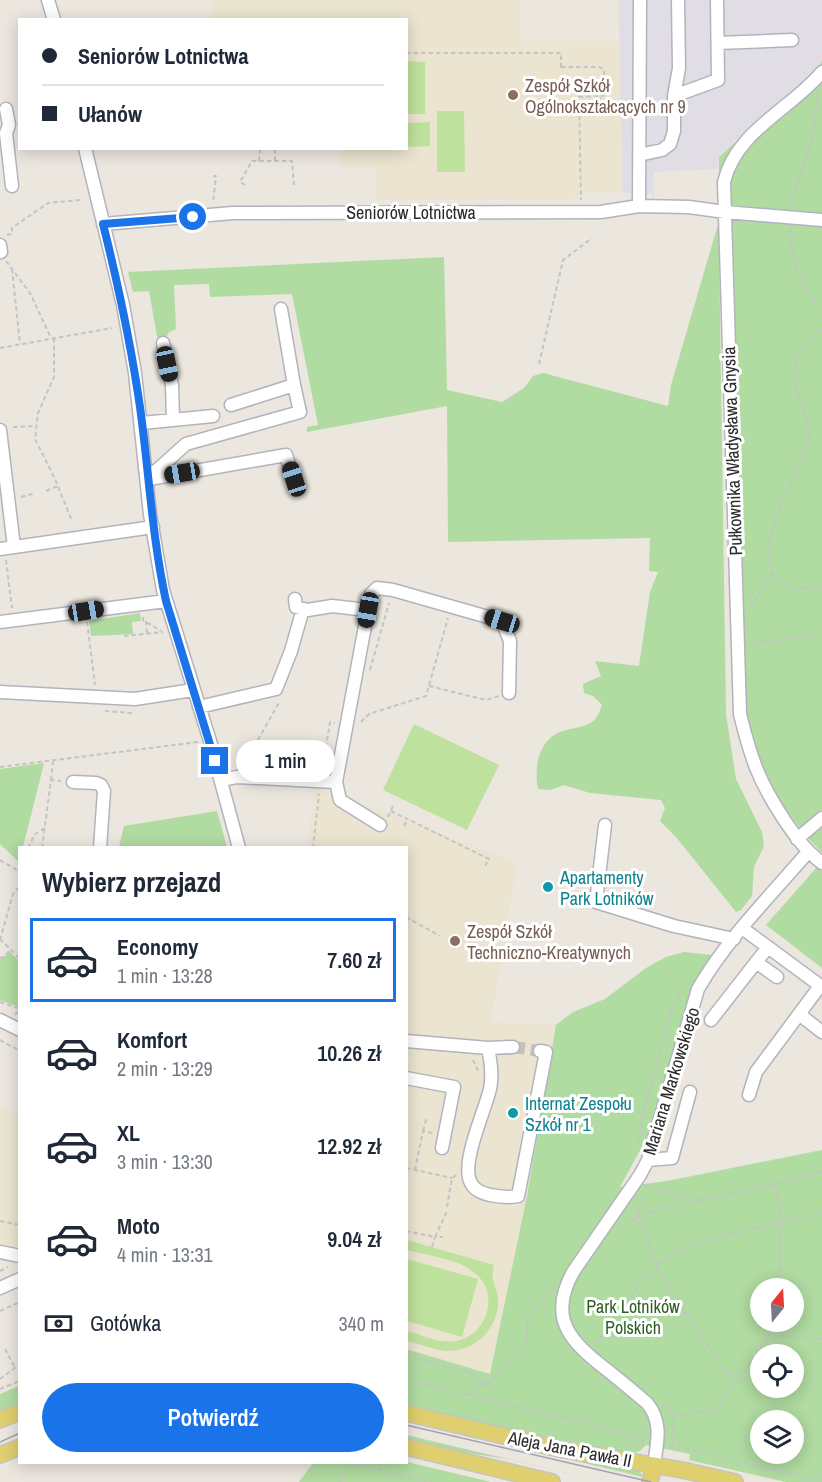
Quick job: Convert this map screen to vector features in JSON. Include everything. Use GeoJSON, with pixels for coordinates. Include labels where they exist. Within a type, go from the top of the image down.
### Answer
{"type":"FeatureCollection","features":[{"type":"Feature","properties":{"kind":"main road"},"geometry":{"type":"LineString","coordinates":[[0,1420],[18,1413]]}},
{"type":"Feature","properties":{"kind":"main road","name":"Aleja Jana Pawła II"},"geometry":{"type":"LineString","coordinates":[[408,1413],[559,1449],[735,1482]]}},
{"type":"Feature","properties":{"kind":"main road","name":"Aleja Jana Pawła II"},"geometry":{"type":"LineString","coordinates":[[408,1447],[552,1482]]}},
{"type":"Feature","properties":{"kind":"main road"},"geometry":{"type":"LineString","coordinates":[[0,1455],[18,1448]]}},
{"type":"Feature","properties":{"kind":"main road"},"geometry":{"type":"LineString","coordinates":[[650,1482],[654,1465]]}},
{"type":"Feature","properties":{"kind":"street"},"geometry":{"type":"LineString","coordinates":[[48,0],[53,18]]}},
{"type":"Feature","properties":{"kind":"street"},"geometry":{"type":"LineString","coordinates":[[639,206],[640,0]]}},
{"type":"Feature","properties":{"kind":"street"},"geometry":{"type":"LineString","coordinates":[[639,155],[662,150],[670,144],[674,131],[674,96],[679,68],[678,0]]}},
{"type":"Feature","properties":{"kind":"street"},"geometry":{"type":"LineString","coordinates":[[674,96],[718,80],[717,0]]}},
{"type":"Feature","properties":{"kind":"street"},"geometry":{"type":"LineString","coordinates":[[718,43],[792,40]]}},
{"type":"Feature","properties":{"kind":"street","name":"Pułkownika Władysława Gnysia"},"geometry":{"type":"LineString","coordinates":[[819,75],[746,140],[735,156],[724,182],[722,212],[740,714],[749,751],[766,793],[797,839],[808,852],[822,862]]}},
{"type":"Feature","properties":{"kind":"street"},"geometry":{"type":"LineString","coordinates":[[12,186],[6,133],[9,125],[3,110],[18,106]]}},
{"type":"Feature","properties":{"kind":"street"},"geometry":{"type":"LineString","coordinates":[[85,150],[125,316],[142,423],[153,527],[166,601],[210,741],[238,846]]}},
{"type":"Feature","properties":{"kind":"street","name":"Seniorów Lotnictwa"},"geometry":{"type":"LineString","coordinates":[[103,224],[267,213],[601,212],[639,206],[689,207],[822,220]]}},
{"type":"Feature","properties":{"kind":"street"},"geometry":{"type":"LineString","coordinates":[[147,479],[186,444],[300,412],[281,309]]}},
{"type":"Feature","properties":{"kind":"street"},"geometry":{"type":"LineString","coordinates":[[163,343],[172,386],[173,420]]}},
{"type":"Feature","properties":{"kind":"street"},"geometry":{"type":"LineString","coordinates":[[231,405],[294,385]]}},
{"type":"Feature","properties":{"kind":"street"},"geometry":{"type":"LineString","coordinates":[[142,423],[213,416]]}},
{"type":"Feature","properties":{"kind":"street"},"geometry":{"type":"LineString","coordinates":[[5,429],[8,499],[6,548],[153,527]]}},
{"type":"Feature","properties":{"kind":"street"},"geometry":{"type":"LineString","coordinates":[[147,479],[286,455],[294,479]]}},
{"type":"Feature","properties":{"kind":"street"},"geometry":{"type":"LineString","coordinates":[[380,825],[340,800],[336,782],[371,594],[377,588],[393,590],[502,621],[510,641],[509,693]]}},
{"type":"Feature","properties":{"kind":"street"},"geometry":{"type":"LineString","coordinates":[[0,622],[166,601]]}},
{"type":"Feature","properties":{"kind":"street"},"geometry":{"type":"LineString","coordinates":[[199,707],[276,689],[291,651],[298,604],[308,610],[332,606],[368,610]]}},
{"type":"Feature","properties":{"kind":"street"},"geometry":{"type":"LineString","coordinates":[[0,692],[135,699],[193,690]]}},
{"type":"Feature","properties":{"kind":"street"},"geometry":{"type":"LineString","coordinates":[[221,780],[237,777],[336,782]]}},
{"type":"Feature","properties":{"kind":"street"},"geometry":{"type":"LineString","coordinates":[[73,782],[96,783],[101,785],[104,791],[100,846]]}},
{"type":"Feature","properties":{"kind":"street"},"geometry":{"type":"LineString","coordinates":[[797,839],[822,818]]}},
{"type":"Feature","properties":{"kind":"street"},"geometry":{"type":"LineString","coordinates":[[605,825],[596,902],[674,926],[734,939]]}},
{"type":"Feature","properties":{"kind":"street","name":"Mariana Markowskiego"},"geometry":{"type":"LineString","coordinates":[[654,1465],[658,1430],[653,1412],[647,1403],[574,1342],[565,1325],[562,1306],[565,1288],[573,1272],[648,1161],[698,989],[742,928],[808,852]]}},
{"type":"Feature","properties":{"kind":"street"},"geometry":{"type":"LineString","coordinates":[[742,928],[821,986],[756,1072],[749,1095]]}},
{"type":"Feature","properties":{"kind":"street"},"geometry":{"type":"LineString","coordinates":[[711,1020],[768,947]]}},
{"type":"Feature","properties":{"kind":"street"},"geometry":{"type":"LineString","coordinates":[[756,962],[777,977]]}},
{"type":"Feature","properties":{"kind":"street"},"geometry":{"type":"LineString","coordinates":[[799,1014],[822,1032]]}},
{"type":"Feature","properties":{"kind":"street"},"geometry":{"type":"LineString","coordinates":[[0,1020],[18,1029]]}},
{"type":"Feature","properties":{"kind":"street"},"geometry":{"type":"LineString","coordinates":[[408,1041],[488,1048],[513,1047]]}},
{"type":"Feature","properties":{"kind":"street"},"geometry":{"type":"LineString","coordinates":[[488,1048],[492,1067],[490,1088],[467,1168],[470,1182],[481,1193],[500,1197],[518,1196],[546,1052],[540,1051]]}},
{"type":"Feature","properties":{"kind":"street"},"geometry":{"type":"LineString","coordinates":[[408,1078],[454,1087],[444,1142]]}},
{"type":"Feature","properties":{"kind":"street"},"geometry":{"type":"LineString","coordinates":[[648,1161],[672,1158],[690,1092]]}},
{"type":"Feature","properties":{"kind":"street"},"geometry":{"type":"LineString","coordinates":[[0,1252],[18,1256]]}},
{"type":"Feature","properties":{"kind":"street"},"geometry":{"type":"LineString","coordinates":[[0,1288],[18,1280]]}},
{"type":"Feature","properties":{"kind":"path"},"geometry":{"type":"LineString","coordinates":[[408,53],[561,53],[561,69],[603,68],[604,94],[600,97],[600,110]]}},
{"type":"Feature","properties":{"kind":"path"},"geometry":{"type":"LineString","coordinates":[[819,75],[813,136],[794,193],[789,218],[790,241],[796,270],[810,296],[822,310]]}},
{"type":"Feature","properties":{"kind":"path"},"geometry":{"type":"LineString","coordinates":[[581,211],[579,97],[600,97]]}},
{"type":"Feature","properties":{"kind":"path"},"geometry":{"type":"LineString","coordinates":[[260,150],[260,161]]}},
{"type":"Feature","properties":{"kind":"path"},"geometry":{"type":"LineString","coordinates":[[275,150],[275,161]]}},
{"type":"Feature","properties":{"kind":"path"},"geometry":{"type":"LineString","coordinates":[[245,185],[240,182],[252,161],[292,161],[294,185]]}},
{"type":"Feature","properties":{"kind":"path"},"geometry":{"type":"LineString","coordinates":[[211,215],[216,176],[213,176]]}},
{"type":"Feature","properties":{"kind":"path"},"geometry":{"type":"LineString","coordinates":[[11,234],[12,228],[48,203],[80,200]]}},
{"type":"Feature","properties":{"kind":"path"},"geometry":{"type":"LineString","coordinates":[[539,364],[563,260],[592,238]]}},
{"type":"Feature","properties":{"kind":"path"},"geometry":{"type":"LineString","coordinates":[[1,251],[30,293],[53,338],[54,377],[38,413],[35,439],[72,521]]}},
{"type":"Feature","properties":{"kind":"path"},"geometry":{"type":"LineString","coordinates":[[12,267],[20,344]]}},
{"type":"Feature","properties":{"kind":"path"},"geometry":{"type":"LineString","coordinates":[[0,348],[112,328]]}},
{"type":"Feature","properties":{"kind":"path"},"geometry":{"type":"LineString","coordinates":[[822,330],[806,343],[794,369],[795,386],[808,422],[808,437],[767,545],[768,562],[773,573],[783,583],[795,588],[822,589]]}},
{"type":"Feature","properties":{"kind":"path"},"geometry":{"type":"LineString","coordinates":[[5,429],[37,426]]}},
{"type":"Feature","properties":{"kind":"path"},"geometry":{"type":"LineString","coordinates":[[46,490],[58,486]]}},
{"type":"Feature","properties":{"kind":"path"},"geometry":{"type":"LineString","coordinates":[[8,499],[36,493]]}},
{"type":"Feature","properties":{"kind":"path"},"geometry":{"type":"LineString","coordinates":[[6,548],[14,620]]}},
{"type":"Feature","properties":{"kind":"path"},"geometry":{"type":"LineString","coordinates":[[749,610],[773,573]]}},
{"type":"Feature","properties":{"kind":"path"},"geometry":{"type":"LineString","coordinates":[[368,677],[393,590]]}},
{"type":"Feature","properties":{"kind":"path"},"geometry":{"type":"LineString","coordinates":[[359,718],[357,728],[369,714],[426,696],[451,606]]}},
{"type":"Feature","properties":{"kind":"path"},"geometry":{"type":"LineString","coordinates":[[86,611],[96,697]]}},
{"type":"Feature","properties":{"kind":"path"},"geometry":{"type":"LineString","coordinates":[[143,611],[143,620],[168,635]]}},
{"type":"Feature","properties":{"kind":"path"},"geometry":{"type":"LineString","coordinates":[[146,621],[147,634]]}},
{"type":"Feature","properties":{"kind":"path"},"geometry":{"type":"LineString","coordinates":[[124,636],[163,632]]}},
{"type":"Feature","properties":{"kind":"path"},"geometry":{"type":"LineString","coordinates":[[737,646],[822,634]]}},
{"type":"Feature","properties":{"kind":"path"},"geometry":{"type":"LineString","coordinates":[[429,686],[486,700],[509,693]]}},
{"type":"Feature","properties":{"kind":"path"},"geometry":{"type":"LineString","coordinates":[[313,846],[330,722],[347,726]]}},
{"type":"Feature","properties":{"kind":"path"},"geometry":{"type":"LineString","coordinates":[[0,767],[210,741]]}},
{"type":"Feature","properties":{"kind":"path"},"geometry":{"type":"LineString","coordinates":[[42,846],[54,761]]}},
{"type":"Feature","properties":{"kind":"path"},"geometry":{"type":"LineString","coordinates":[[51,780],[73,782]]}},
{"type":"Feature","properties":{"kind":"path"},"geometry":{"type":"LineString","coordinates":[[391,811],[489,859],[485,866]]}},
{"type":"Feature","properties":{"kind":"path"},"geometry":{"type":"LineString","coordinates":[[404,826],[407,820]]}},
{"type":"Feature","properties":{"kind":"path"},"geometry":{"type":"LineString","coordinates":[[29,846],[35,834],[45,828]]}},
{"type":"Feature","properties":{"kind":"path"},"geometry":{"type":"LineString","coordinates":[[0,860],[18,871]]}},
{"type":"Feature","properties":{"kind":"path"},"geometry":{"type":"LineString","coordinates":[[18,888],[13,894],[0,940],[18,957]]}},
{"type":"Feature","properties":{"kind":"path"},"geometry":{"type":"LineString","coordinates":[[408,918],[440,936]]}},
{"type":"Feature","properties":{"kind":"path"},"geometry":{"type":"LineString","coordinates":[[0,923],[4,926]]}},
{"type":"Feature","properties":{"kind":"path"},"geometry":{"type":"LineString","coordinates":[[0,959],[11,950]]}},
{"type":"Feature","properties":{"kind":"path"},"geometry":{"type":"LineString","coordinates":[[639,1150],[641,1121],[673,1005],[685,985]]}},
{"type":"Feature","properties":{"kind":"path"},"geometry":{"type":"LineString","coordinates":[[0,1002],[18,1008]]}},
{"type":"Feature","properties":{"kind":"path"},"geometry":{"type":"LineString","coordinates":[[0,1040],[18,1051]]}},
{"type":"Feature","properties":{"kind":"path"},"geometry":{"type":"LineString","coordinates":[[472,1058],[485,1088],[490,1088]]}},
{"type":"Feature","properties":{"kind":"path"},"geometry":{"type":"LineString","coordinates":[[415,1170],[426,1120],[424,1119]]}},
{"type":"Feature","properties":{"kind":"path"},"geometry":{"type":"LineString","coordinates":[[423,1131],[444,1142]]}},
{"type":"Feature","properties":{"kind":"path"},"geometry":{"type":"LineString","coordinates":[[408,1168],[452,1178],[467,1168]]}},
{"type":"Feature","properties":{"kind":"path"},"geometry":{"type":"LineString","coordinates":[[615,1229],[638,1218],[702,1200],[822,1172]]}},
{"type":"Feature","properties":{"kind":"path"},"geometry":{"type":"LineString","coordinates":[[432,1247],[447,1209],[452,1178]]}},
{"type":"Feature","properties":{"kind":"path"},"geometry":{"type":"LineString","coordinates":[[648,1180],[638,1218],[657,1266],[725,1371],[731,1384],[731,1392]]}},
{"type":"Feature","properties":{"kind":"path"},"geometry":{"type":"LineString","coordinates":[[774,1183],[782,1223]]}},
{"type":"Feature","properties":{"kind":"path"},"geometry":{"type":"LineString","coordinates":[[646,1186],[702,1200]]}},
{"type":"Feature","properties":{"kind":"path"},"geometry":{"type":"LineString","coordinates":[[593,1347],[657,1266],[677,1249],[695,1242],[822,1213]]}},
{"type":"Feature","properties":{"kind":"path"},"geometry":{"type":"LineString","coordinates":[[0,1221],[18,1225]]}},
{"type":"Feature","properties":{"kind":"path"},"geometry":{"type":"LineString","coordinates":[[778,1224],[779,1278]]}},
{"type":"Feature","properties":{"kind":"path"},"geometry":{"type":"LineString","coordinates":[[408,1232],[443,1237]]}},
{"type":"Feature","properties":{"kind":"path"},"geometry":{"type":"LineString","coordinates":[[0,1311],[18,1303]]}},
{"type":"Feature","properties":{"kind":"path"},"geometry":{"type":"LineString","coordinates":[[673,1416],[714,1410],[722,1405],[771,1332]]}},
{"type":"Feature","properties":{"kind":"path"},"geometry":{"type":"LineString","coordinates":[[781,1332],[783,1336]]}},
{"type":"Feature","properties":{"kind":"path"},"geometry":{"type":"LineString","coordinates":[[765,1341],[783,1336],[822,1339]]}},
{"type":"Feature","properties":{"kind":"path"},"geometry":{"type":"LineString","coordinates":[[5,1349],[14,1366]]}},
{"type":"Feature","properties":{"kind":"path"},"geometry":{"type":"LineString","coordinates":[[408,1355],[473,1374],[487,1384]]}},
{"type":"Feature","properties":{"kind":"path"},"geometry":{"type":"LineString","coordinates":[[0,1379],[18,1365]]}},
{"type":"Feature","properties":{"kind":"path"},"geometry":{"type":"LineString","coordinates":[[725,1371],[732,1376],[741,1377]]}},
{"type":"Feature","properties":{"kind":"path"},"geometry":{"type":"LineString","coordinates":[[408,1380],[578,1421],[646,1440]]}},
{"type":"Feature","properties":{"kind":"path"},"geometry":{"type":"LineString","coordinates":[[0,1389],[18,1382]]}},
{"type":"Feature","properties":{"kind":"path"},"geometry":{"type":"LineString","coordinates":[[661,1402],[673,1416],[672,1445]]}},
{"type":"Feature","properties":{"kind":"path"},"geometry":{"type":"LineString","coordinates":[[665,1444],[822,1481]]}},
{"type":"Feature","properties":{"kind":"path"},"geometry":{"type":"LineString","coordinates":[[340,1482],[349,1464]]}},
{"type":"Feature","properties":{"kind":"path"},"geometry":{"type":"LineString","coordinates":[[353,1464],[431,1482]]}},
{"type":"Feature","properties":{"kind":"shaded area","name":"Zespół Szkół Ogólnokształcących nr 9"},"geometry":{"type":"Polygon","coordinates":[[[212,0],[521,0],[521,41],[619,41],[622,191],[579,193],[579,199],[375,200],[375,166],[342,167],[341,150],[408,150],[408,18],[212,18],[212,0]]]}},
{"type":"Feature","properties":{"kind":"shaded area"},"geometry":{"type":"Polygon","coordinates":[[[619,0],[822,0],[822,60],[819,67],[719,156],[718,169],[654,172],[654,199],[652,194],[620,193],[622,191],[619,0]]]}},
{"type":"Feature","properties":{"kind":"shaded area"},"geometry":{"type":"Polygon","coordinates":[[[314,786],[517,863],[491,1022],[556,1025],[527,1196],[490,1374],[408,1349],[408,846],[308,846],[314,786]]]}},
{"type":"Feature","properties":{"kind":"shaded area"},"geometry":{"type":"Polygon","coordinates":[[[0,1106],[18,1115],[18,1250],[0,1246],[0,1106]]]}},
{"type":"Feature","properties":{"kind":"green space"},"geometry":{"type":"Polygon","coordinates":[[[822,60],[822,853],[791,816],[766,775],[764,776],[745,713],[719,246],[726,714],[736,779],[762,832],[764,846],[754,867],[752,896],[741,910],[736,912],[676,837],[660,821],[665,808],[661,800],[590,793],[564,785],[550,790],[538,789],[537,764],[542,748],[553,736],[584,726],[592,722],[599,714],[602,705],[593,696],[584,693],[583,684],[601,676],[595,661],[639,666],[650,592],[658,572],[649,571],[650,538],[448,542],[447,406],[307,432],[307,427],[318,425],[292,294],[210,297],[209,284],[174,285],[176,329],[169,332],[165,340],[158,341],[149,291],[133,292],[128,272],[444,257],[447,390],[502,402],[524,388],[533,376],[543,373],[668,406],[671,385],[719,221],[719,157],[819,67],[822,60]]]}},
{"type":"Feature","properties":{"kind":"green space"},"geometry":{"type":"Polygon","coordinates":[[[408,61],[425,62],[425,114],[408,114],[408,61]]]}},
{"type":"Feature","properties":{"kind":"green space"},"geometry":{"type":"Polygon","coordinates":[[[437,111],[464,111],[465,172],[437,172],[437,111]]]}},
{"type":"Feature","properties":{"kind":"green space"},"geometry":{"type":"Polygon","coordinates":[[[430,122],[430,146],[408,147],[408,123],[430,122]]]}},
{"type":"Feature","properties":{"kind":"green space"},"geometry":{"type":"Polygon","coordinates":[[[140,613],[141,621],[132,622],[133,634],[91,636],[89,621],[140,613]]]}},
{"type":"Feature","properties":{"kind":"green space"},"geometry":{"type":"Polygon","coordinates":[[[414,724],[499,765],[467,830],[383,790],[414,724]]]}},
{"type":"Feature","properties":{"kind":"green space"},"geometry":{"type":"Polygon","coordinates":[[[44,763],[23,846],[18,846],[18,861],[0,844],[0,769],[44,763]]]}},
{"type":"Feature","properties":{"kind":"green space"},"geometry":{"type":"Polygon","coordinates":[[[217,811],[227,846],[119,846],[124,826],[217,811]]]}},
{"type":"Feature","properties":{"kind":"green space"},"geometry":{"type":"Polygon","coordinates":[[[817,867],[822,871],[822,968],[766,925],[817,867]]]}},
{"type":"Feature","properties":{"kind":"green space"},"geometry":{"type":"Polygon","coordinates":[[[10,952],[18,960],[18,1007],[0,1000],[0,960],[10,952]]]}},
{"type":"Feature","properties":{"kind":"green space","name":"Park Lotników Polskich"},"geometry":{"type":"Polygon","coordinates":[[[684,952],[712,955],[694,983],[651,1130],[620,1187],[667,1181],[822,1150],[822,1482],[786,1482],[689,1460],[690,1454],[646,1445],[640,1451],[632,1453],[531,1435],[408,1406],[408,1350],[490,1374],[527,1196],[556,1025],[573,1012],[605,999],[646,968],[666,957],[684,952]]]}},
{"type":"Feature","properties":{"kind":"green space"},"geometry":{"type":"Polygon","coordinates":[[[408,1240],[494,1265],[493,1277],[498,1305],[493,1323],[482,1338],[474,1344],[457,1350],[447,1351],[408,1341],[408,1331],[431,1339],[456,1341],[467,1337],[483,1321],[488,1300],[481,1279],[466,1267],[450,1260],[408,1250],[408,1240]]]}},
{"type":"Feature","properties":{"kind":"green space"},"geometry":{"type":"Polygon","coordinates":[[[408,1259],[478,1279],[462,1337],[408,1321],[408,1259]]]}},
{"type":"Feature","properties":{"kind":"green space"},"geometry":{"type":"Polygon","coordinates":[[[18,1386],[18,1404],[0,1412],[0,1394],[18,1386]]]}},
{"type":"Feature","properties":{"kind":"green space"},"geometry":{"type":"Polygon","coordinates":[[[408,1420],[639,1470],[643,1477],[408,1421],[408,1420]]]}},
{"type":"Feature","properties":{"kind":"green space"},"geometry":{"type":"Polygon","coordinates":[[[408,1435],[606,1482],[507,1459],[440,1449],[408,1440],[408,1435]]]}},
{"type":"Feature","properties":{"kind":"green space"},"geometry":{"type":"Polygon","coordinates":[[[408,1462],[491,1482],[299,1482],[312,1464],[408,1462]]]}},
{"type":"Feature","properties":{"kind":"tunnel"},"geometry":{"type":"LineString","coordinates":[[513,1047],[540,1051]]}},
{"type":"Feature","properties":{"kind":"tram line"},"geometry":{"type":"LineString","coordinates":[[408,1425],[651,1482]]}},
{"type":"Feature","properties":{"kind":"tram line"},"geometry":{"type":"LineString","coordinates":[[0,1442],[18,1434]]}},
{"type":"Feature","properties":{"kind":"place","name":"Zespół Szkół Ogólnokształcących nr 9"},"geometry":{"type":"Point","coordinates":[513,95]}},
{"type":"Feature","properties":{"kind":"place","name":"Apartamenty Park Lotników"},"geometry":{"type":"Point","coordinates":[548,887]}},
{"type":"Feature","properties":{"kind":"place","name":"Zespół Szkół Techniczno-Kreatywnych"},"geometry":{"type":"Point","coordinates":[455,941]}},
{"type":"Feature","properties":{"kind":"place","name":"Internat Zespołu Szkół nr 1"},"geometry":{"type":"Point","coordinates":[513,1113]}},
{"type":"Feature","properties":{"kind":"route"},"geometry":{"type":"LineString","coordinates":[[193,217],[103,224],[123,305],[135,373],[150,514],[160,575],[215,761]]}}]}
